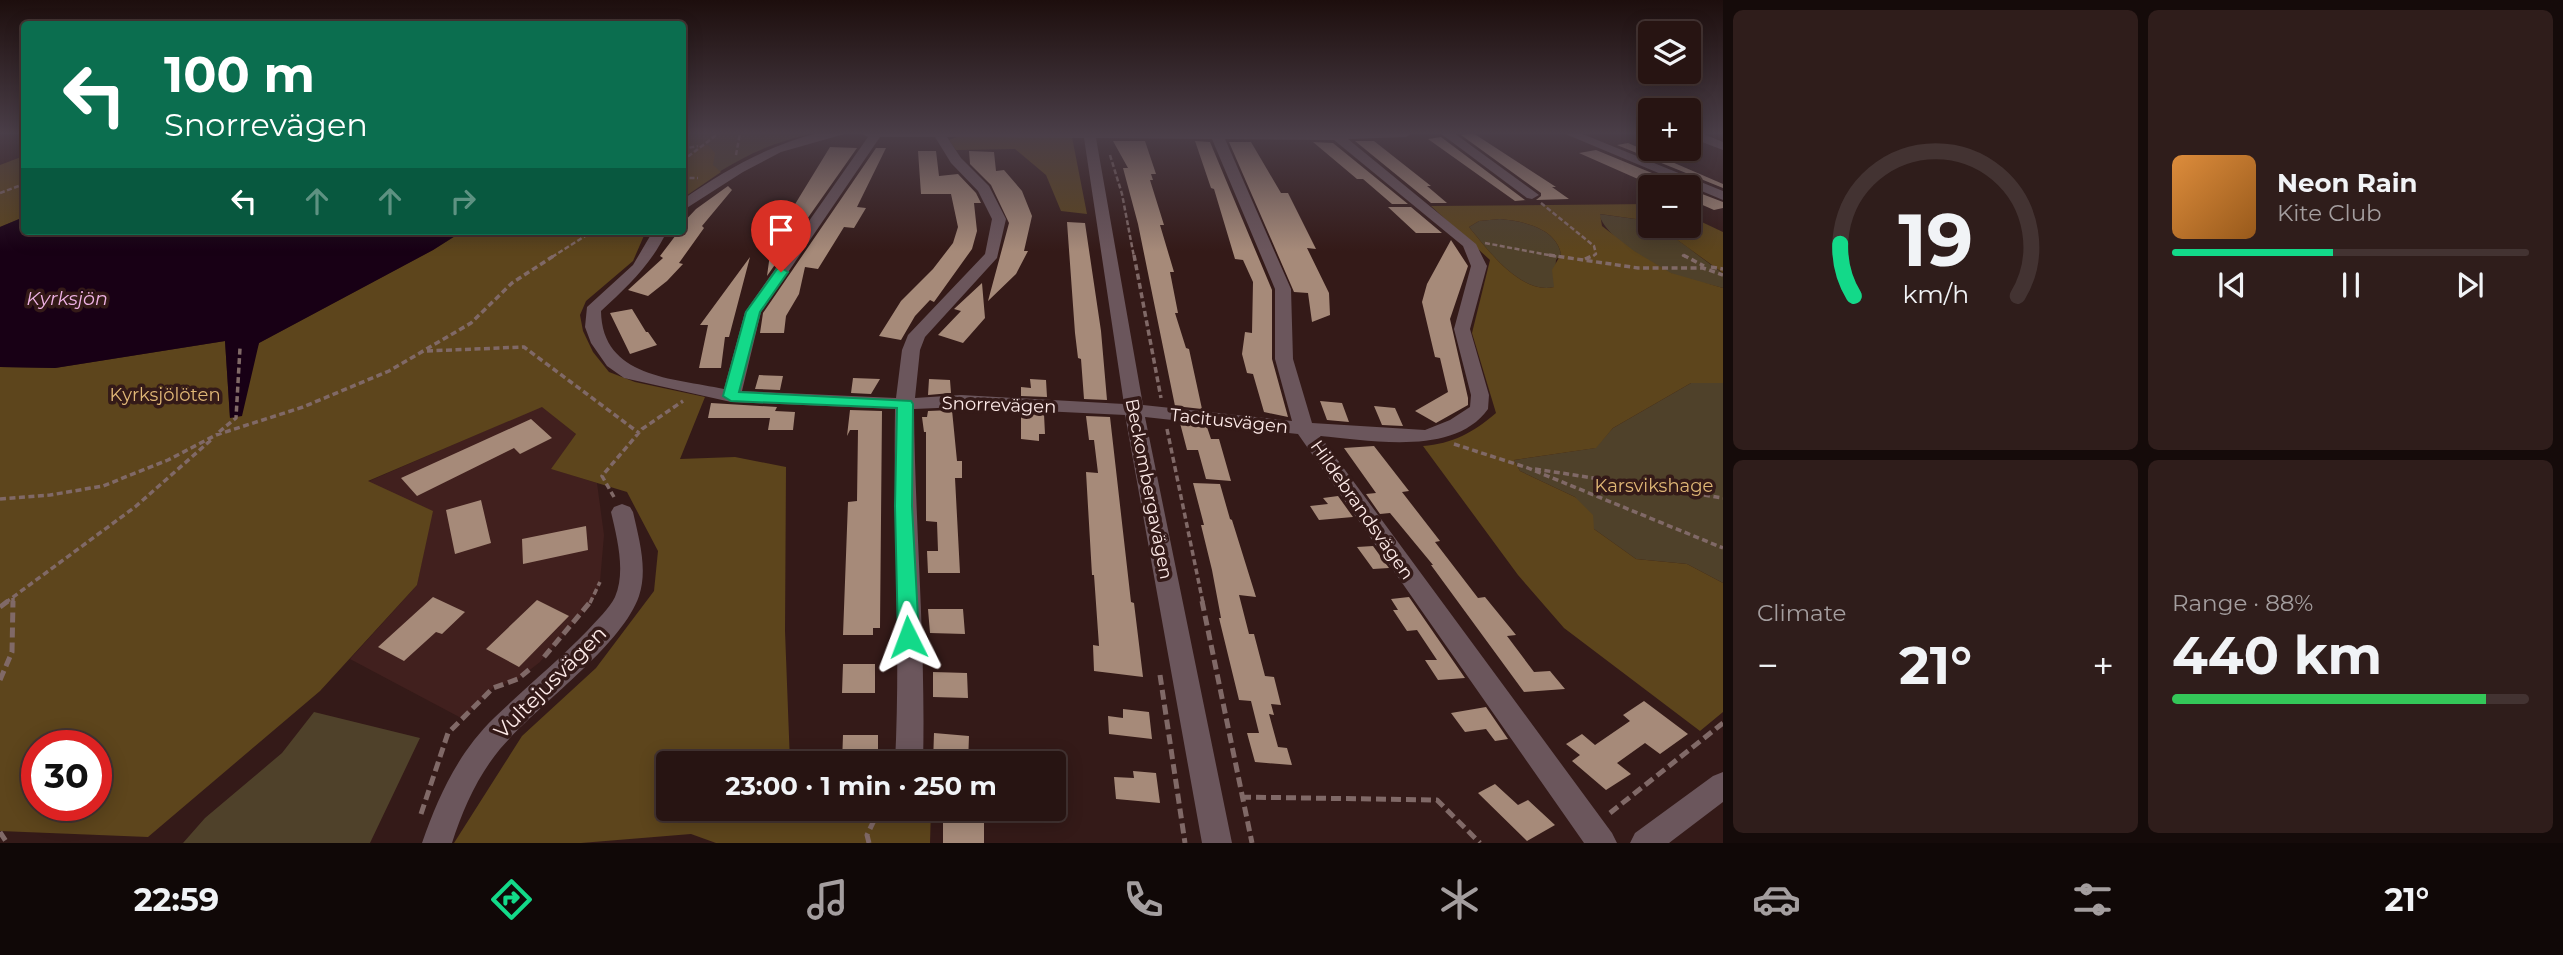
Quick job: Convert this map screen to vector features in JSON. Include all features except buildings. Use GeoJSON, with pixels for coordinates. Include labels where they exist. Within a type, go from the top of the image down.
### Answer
{"type":"FeatureCollection","features":[{"type":"Feature","properties":{"kind":"street"},"geometry":{"type":"LineString","coordinates":[[686,204],[731,172]]}},
{"type":"Feature","properties":{"kind":"street"},"geometry":{"type":"LineString","coordinates":[[731,396],[753,312],[850,172]]}},
{"type":"Feature","properties":{"kind":"street"},"geometry":{"type":"LineString","coordinates":[[909,751],[912,688],[904,506],[905,404],[911,350],[917,335],[992,255],[999,219],[984,189],[968,172]]}},
{"type":"Feature","properties":{"kind":"street","name":"Beckombergavägen"},"geometry":{"type":"LineString","coordinates":[[1095,172],[1134,410],[1217,843]]}},
{"type":"Feature","properties":{"kind":"street","name":"Hildebrandsvägen"},"geometry":{"type":"LineString","coordinates":[[1233,172],[1283,289],[1286,312],[1283,349],[1293,397],[1304,429],[1597,836]]}},
{"type":"Feature","properties":{"kind":"street"},"geometry":{"type":"LineString","coordinates":[[1381,172],[1469,244]]}},
{"type":"Feature","properties":{"kind":"street"},"geometry":{"type":"LineString","coordinates":[[1501,172],[1532,195]]}},
{"type":"Feature","properties":{"kind":"street"},"geometry":{"type":"LineString","coordinates":[[1665,172],[1723,196]]}},
{"type":"Feature","properties":{"kind":"street","name":"Snorrevägen"},"geometry":{"type":"LineString","coordinates":[[658,235],[638,268],[593,310],[593,327],[613,362],[630,374],[731,396],[905,404],[961,401],[1134,410]]}},
{"type":"Feature","properties":{"kind":"street","name":"Tacitusvägen"},"geometry":{"type":"LineString","coordinates":[[1134,410],[1304,429],[1428,436],[1457,424],[1479,409],[1480,395],[1462,329],[1479,266],[1469,244]]}},
{"type":"Feature","properties":{"kind":"street","name":"Vultejusvägen"},"geometry":{"type":"LineString","coordinates":[[437,843],[449,806],[470,766],[501,730],[572,663],[616,616],[627,596],[631,553],[622,512]]}},
{"type":"Feature","properties":{"kind":"street"},"geometry":{"type":"LineString","coordinates":[[1645,843],[1723,785]]}},
{"type":"Feature","properties":{"kind":"path"},"geometry":{"type":"LineString","coordinates":[[1116,172],[1252,843]]}},
{"type":"Feature","properties":{"kind":"path"},"geometry":{"type":"LineString","coordinates":[[0,193],[21,185]]}},
{"type":"Feature","properties":{"kind":"path"},"geometry":{"type":"LineString","coordinates":[[1532,195],[1594,246],[1597,254],[1591,258],[1576,260]]}},
{"type":"Feature","properties":{"kind":"path"},"geometry":{"type":"LineString","coordinates":[[0,499],[50,495],[103,486],[168,460],[216,435],[303,407],[389,371],[471,323],[512,283],[587,235]]}},
{"type":"Feature","properties":{"kind":"path"},"geometry":{"type":"LineString","coordinates":[[1469,244],[1503,244],[1576,260],[1672,270],[1706,266],[1723,269]]}},
{"type":"Feature","properties":{"kind":"path"},"geometry":{"type":"LineString","coordinates":[[1682,255],[1723,275]]}},
{"type":"Feature","properties":{"kind":"path"},"geometry":{"type":"LineString","coordinates":[[425,351],[524,347],[639,433]]}},
{"type":"Feature","properties":{"kind":"path"},"geometry":{"type":"LineString","coordinates":[[0,607],[100,535],[174,477],[236,418],[240,348]]}},
{"type":"Feature","properties":{"kind":"path"},"geometry":{"type":"LineString","coordinates":[[622,512],[602,476],[639,433],[699,389]]}},
{"type":"Feature","properties":{"kind":"path"},"geometry":{"type":"LineString","coordinates":[[1428,436],[1528,468],[1723,548]]}},
{"type":"Feature","properties":{"kind":"path"},"geometry":{"type":"LineString","coordinates":[[1528,468],[1723,498]]}},
{"type":"Feature","properties":{"kind":"path"},"geometry":{"type":"LineString","coordinates":[[0,680],[12,652],[12,598]]}},
{"type":"Feature","properties":{"kind":"path"},"geometry":{"type":"LineString","coordinates":[[1597,836],[1689,747],[1723,723]]}},
{"type":"Feature","properties":{"kind":"path"},"geometry":{"type":"LineString","coordinates":[[1241,797],[1437,800],[1480,843]]}},
{"type":"Feature","properties":{"kind":"path"},"geometry":{"type":"LineString","coordinates":[[869,843],[867,835],[874,821]]}},
{"type":"Feature","properties":{"kind":"path"},"geometry":{"type":"LineString","coordinates":[[0,832],[7,843]]}},
{"type":"Feature","properties":{"kind":"shaded area"},"geometry":{"type":"Polygon","coordinates":[[[542,406],[576,434],[552,469],[597,483],[604,535],[600,582],[597,593],[587,607],[540,662],[518,679],[493,688],[463,719],[350,659],[417,585],[432,511],[367,482],[542,406]]]}},
{"type":"Feature","properties":{"kind":"green space"},"geometry":{"type":"Polygon","coordinates":[[[0,172],[21,172],[21,218],[0,227],[0,172]]]}},
{"type":"Feature","properties":{"kind":"green space"},"geometry":{"type":"Polygon","coordinates":[[[686,172],[719,172],[686,196],[686,172]]]}},
{"type":"Feature","properties":{"kind":"green space"},"geometry":{"type":"Polygon","coordinates":[[[686,172],[721,172],[686,196],[686,172]]]}},
{"type":"Feature","properties":{"kind":"green space"},"geometry":{"type":"Polygon","coordinates":[[[1043,172],[1079,172],[1087,214],[1061,211],[1043,172]]]}},
{"type":"Feature","properties":{"kind":"green space"},"geometry":{"type":"Polygon","coordinates":[[[1638,204],[1638,219],[1600,214],[1602,226],[1634,251],[1671,273],[1723,288],[1723,383],[1691,383],[1613,428],[1596,448],[1514,460],[1520,471],[1575,497],[1593,515],[1594,529],[1636,559],[1687,564],[1723,583],[1723,712],[1700,731],[1564,628],[1518,575],[1423,446],[1444,443],[1462,436],[1496,413],[1472,333],[1490,260],[1431,206],[1638,204]],[[1500,219],[1479,221],[1469,227],[1506,269],[1518,278],[1542,288],[1554,287],[1552,270],[1561,254],[1558,245],[1546,232],[1528,224],[1500,219]]]}},
{"type":"Feature","properties":{"kind":"green space"},"geometry":{"type":"Polygon","coordinates":[[[1599,214],[1638,219],[1638,238],[1675,238],[1723,273],[1723,288],[1670,273],[1628,248],[1603,223],[1599,214]]]}},
{"type":"Feature","properties":{"kind":"green space"},"geometry":{"type":"Polygon","coordinates":[[[1500,219],[1528,224],[1553,238],[1561,254],[1556,260],[1554,287],[1542,288],[1518,278],[1506,269],[1469,227],[1479,221],[1500,219]]]}},
{"type":"Feature","properties":{"kind":"green space"},"geometry":{"type":"Polygon","coordinates":[[[1701,222],[1723,232],[1723,273],[1675,238],[1701,238],[1701,222]]]}},
{"type":"Feature","properties":{"kind":"green space","name":"Kyrksjölöten"},"geometry":{"type":"Polygon","coordinates":[[[457,235],[644,235],[633,261],[586,301],[580,315],[583,331],[593,352],[609,372],[635,382],[705,397],[680,459],[735,457],[786,467],[785,631],[790,751],[656,751],[656,821],[931,821],[930,843],[716,843],[691,834],[581,843],[454,843],[522,736],[596,668],[654,591],[658,551],[627,492],[551,469],[576,434],[542,407],[368,481],[433,511],[417,585],[320,691],[148,837],[0,831],[0,367],[55,368],[225,341],[230,418],[259,343],[457,235]]]}},
{"type":"Feature","properties":{"kind":"green space","name":"Karsvikshage"},"geometry":{"type":"Polygon","coordinates":[[[1691,383],[1723,383],[1723,583],[1687,564],[1636,559],[1594,529],[1575,497],[1520,471],[1514,460],[1595,448],[1613,428],[1691,383]]]}},
{"type":"Feature","properties":{"kind":"green space"},"geometry":{"type":"Polygon","coordinates":[[[314,712],[420,738],[370,843],[183,843],[205,818],[282,753],[314,712]]]}},
{"type":"Feature","properties":{"kind":"water","name":"Kyrksjön"},"geometry":{"type":"Polygon","coordinates":[[[21,218],[21,235],[457,235],[259,343],[242,416],[230,418],[225,341],[55,368],[0,367],[0,227],[21,218]]]}},
{"type":"Feature","properties":{"kind":"route"},"geometry":{"type":"LineString","coordinates":[[781,272],[753,312],[731,396],[905,404],[904,506],[908,637]]}}]}
